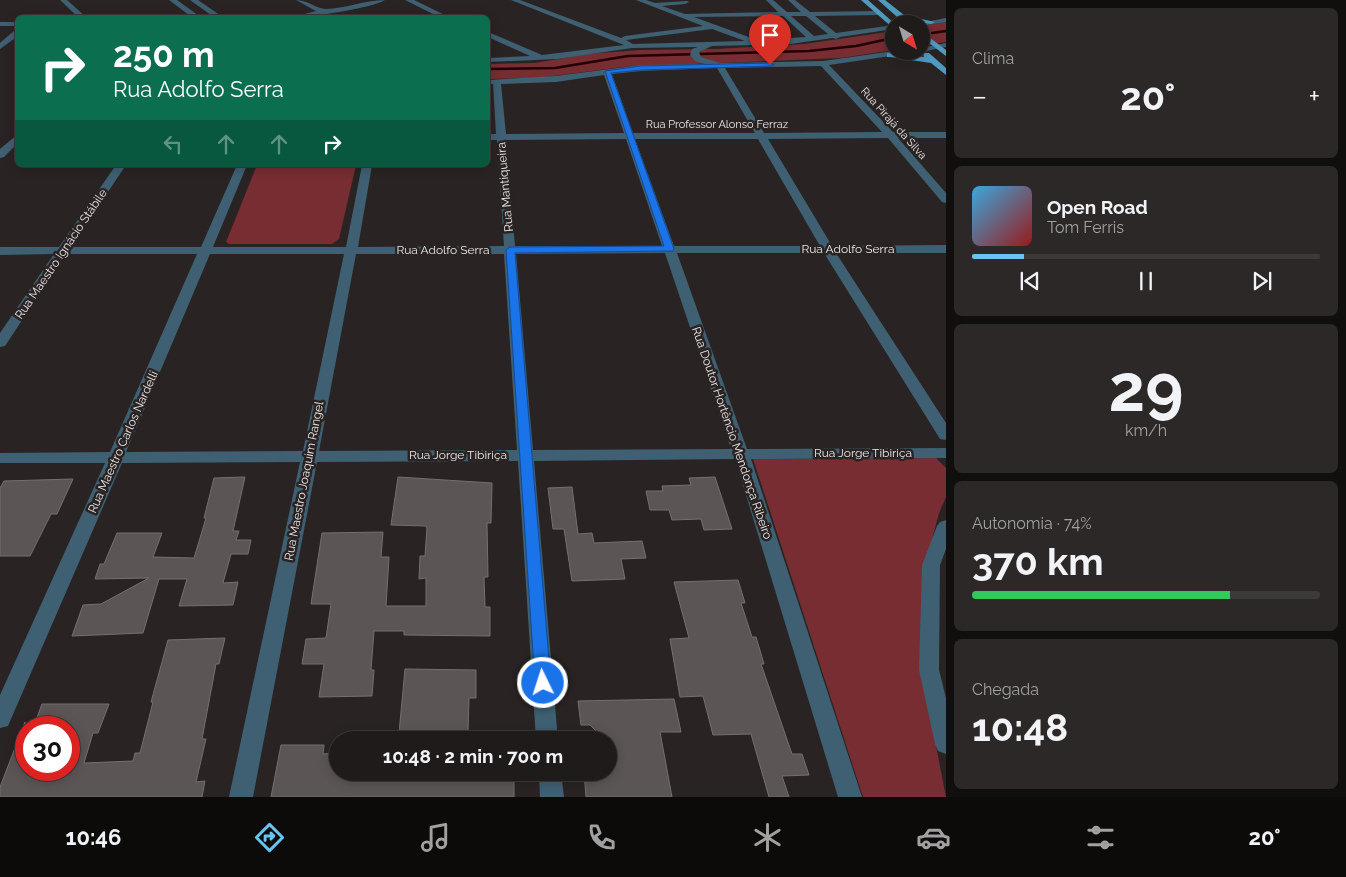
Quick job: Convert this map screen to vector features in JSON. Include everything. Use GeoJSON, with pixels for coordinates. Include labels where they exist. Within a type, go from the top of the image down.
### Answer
{"type":"FeatureCollection","features":[{"type":"Feature","properties":{"kind":"main road"},"geometry":{"type":"LineString","coordinates":[[864,0],[885,19]]}},
{"type":"Feature","properties":{"kind":"main road"},"geometry":{"type":"LineString","coordinates":[[881,0],[900,15]]}},
{"type":"Feature","properties":{"kind":"main road"},"geometry":{"type":"LineString","coordinates":[[930,39],[942,46],[946,54]]}},
{"type":"Feature","properties":{"kind":"main road"},"geometry":{"type":"LineString","coordinates":[[930,58],[946,72]]}},
{"type":"Feature","properties":{"kind":"main road"},"geometry":{"type":"LineString","coordinates":[[926,60],[933,61]]}},
{"type":"Feature","properties":{"kind":"street"},"geometry":{"type":"LineString","coordinates":[[63,0],[80,15]]}},
{"type":"Feature","properties":{"kind":"street"},"geometry":{"type":"LineString","coordinates":[[172,0],[194,15]]}},
{"type":"Feature","properties":{"kind":"street"},"geometry":{"type":"LineString","coordinates":[[193,0],[217,15]]}},
{"type":"Feature","properties":{"kind":"street"},"geometry":{"type":"LineString","coordinates":[[299,0],[328,15]]}},
{"type":"Feature","properties":{"kind":"street"},"geometry":{"type":"LineString","coordinates":[[307,15],[382,0]]}},
{"type":"Feature","properties":{"kind":"street"},"geometry":{"type":"LineString","coordinates":[[408,0],[441,15]]}},
{"type":"Feature","properties":{"kind":"street"},"geometry":{"type":"LineString","coordinates":[[514,0],[632,46]]}},
{"type":"Feature","properties":{"kind":"street"},"geometry":{"type":"LineString","coordinates":[[639,0],[762,44]]}},
{"type":"Feature","properties":{"kind":"street"},"geometry":{"type":"LineString","coordinates":[[770,0],[814,40]]}},
{"type":"Feature","properties":{"kind":"street"},"geometry":{"type":"LineString","coordinates":[[791,0],[836,36]]}},
{"type":"Feature","properties":{"kind":"street"},"geometry":{"type":"LineString","coordinates":[[649,3],[684,1],[695,15]]}},
{"type":"Feature","properties":{"kind":"street"},"geometry":{"type":"LineString","coordinates":[[686,16],[878,13]]}},
{"type":"Feature","properties":{"kind":"street"},"geometry":{"type":"LineString","coordinates":[[932,22],[946,20]]}},
{"type":"Feature","properties":{"kind":"street"},"geometry":{"type":"LineString","coordinates":[[0,24],[15,24]]}},
{"type":"Feature","properties":{"kind":"street"},"geometry":{"type":"LineString","coordinates":[[616,39],[713,26]]}},
{"type":"Feature","properties":{"kind":"street"},"geometry":{"type":"LineString","coordinates":[[490,60],[543,58],[632,46],[762,44],[814,40],[885,28]]}},
{"type":"Feature","properties":{"kind":"street"},"geometry":{"type":"LineString","coordinates":[[490,35],[543,58]]}},
{"type":"Feature","properties":{"kind":"street"},"geometry":{"type":"LineString","coordinates":[[0,39],[13,39]]}},
{"type":"Feature","properties":{"kind":"street"},"geometry":{"type":"LineString","coordinates":[[0,46],[13,39]]}},
{"type":"Feature","properties":{"kind":"street"},"geometry":{"type":"LineString","coordinates":[[709,45],[696,55],[720,66],[828,249],[946,435]]}},
{"type":"Feature","properties":{"kind":"street"},"geometry":{"type":"LineString","coordinates":[[0,46],[15,46]]}},
{"type":"Feature","properties":{"kind":"street"},"geometry":{"type":"LineString","coordinates":[[492,82],[572,78],[641,68],[823,63],[885,56]]}},
{"type":"Feature","properties":{"kind":"street","name":"Rua Pirajá da Silva"},"geometry":{"type":"LineString","coordinates":[[823,63],[891,136],[946,200]]}},
{"type":"Feature","properties":{"kind":"street","name":"Rua Doutor Hortêncio Mendonça Ribeiro"},"geometry":{"type":"LineString","coordinates":[[607,72],[741,454],[850,797]]}},
{"type":"Feature","properties":{"kind":"street","name":"Rua Mantiqueira"},"geometry":{"type":"LineString","coordinates":[[492,82],[494,137],[510,250],[546,731]]}},
{"type":"Feature","properties":{"kind":"street","name":"Rua Professor Alonso Ferraz"},"geometry":{"type":"LineString","coordinates":[[494,137],[946,135]]}},
{"type":"Feature","properties":{"kind":"street"},"geometry":{"type":"LineString","coordinates":[[0,138],[15,138]]}},
{"type":"Feature","properties":{"kind":"street"},"geometry":{"type":"LineString","coordinates":[[0,155],[15,140]]}},
{"type":"Feature","properties":{"kind":"street","name":"Rua Maestro Ignácio Stábile"},"geometry":{"type":"LineString","coordinates":[[0,343],[121,167]]}},
{"type":"Feature","properties":{"kind":"street","name":"Rua Maestro Carlos Nardelli"},"geometry":{"type":"LineString","coordinates":[[0,718],[116,457],[241,167]]}},
{"type":"Feature","properties":{"kind":"street","name":"Rua Maestro Joaquim Rangel"},"geometry":{"type":"LineString","coordinates":[[241,797],[352,251],[367,167]]}},
{"type":"Feature","properties":{"kind":"street","name":"Rua Adolfo Serra"},"geometry":{"type":"LineString","coordinates":[[0,251],[946,249]]}},
{"type":"Feature","properties":{"kind":"street","name":"Rua Jorge Tibiriça"},"geometry":{"type":"LineString","coordinates":[[0,458],[946,453]]}},
{"type":"Feature","properties":{"kind":"street"},"geometry":{"type":"LineString","coordinates":[[946,526],[931,565],[929,670],[946,744]]}},
{"type":"Feature","properties":{"kind":"street"},"geometry":{"type":"LineString","coordinates":[[551,781],[552,797]]}},
{"type":"Feature","properties":{"kind":"shaded area"},"geometry":{"type":"Polygon","coordinates":[[[946,22],[946,42],[930,45],[930,25],[946,22]]]}},
{"type":"Feature","properties":{"kind":"shaded area"},"geometry":{"type":"Polygon","coordinates":[[[885,32],[885,51],[841,58],[623,67],[538,78],[490,79],[490,64],[535,63],[586,54],[641,50],[716,49],[804,44],[885,32]]]}},
{"type":"Feature","properties":{"kind":"shaded area"},"geometry":{"type":"Polygon","coordinates":[[[256,167],[356,167],[339,239],[332,244],[229,244],[226,242],[256,167]]]}},
{"type":"Feature","properties":{"kind":"shaded area"},"geometry":{"type":"Polygon","coordinates":[[[936,458],[946,468],[946,497],[939,513],[926,562],[927,699],[946,797],[863,797],[753,459],[936,458]]]}},
{"type":"Feature","properties":{"kind":"building"},"geometry":{"type":"Polygon","coordinates":[[[245,477],[233,531],[239,531],[236,540],[251,540],[248,554],[231,554],[223,583],[238,582],[233,605],[179,606],[187,579],[159,579],[143,633],[72,636],[83,605],[101,604],[149,578],[95,579],[100,564],[104,564],[117,533],[162,533],[153,557],[194,558],[206,518],[204,518],[214,478],[245,477]]]}},
{"type":"Feature","properties":{"kind":"building"},"geometry":{"type":"Polygon","coordinates":[[[398,477],[492,483],[491,523],[487,523],[488,577],[484,577],[485,607],[490,607],[490,636],[404,635],[404,631],[374,631],[371,670],[374,670],[372,696],[319,697],[324,664],[302,664],[306,639],[326,638],[331,604],[311,604],[322,533],[383,532],[381,557],[389,557],[386,606],[426,606],[426,578],[419,579],[420,556],[425,556],[427,528],[426,526],[391,525],[398,477]]]}},
{"type":"Feature","properties":{"kind":"building"},"geometry":{"type":"Polygon","coordinates":[[[715,477],[732,529],[704,530],[701,519],[672,520],[669,510],[650,510],[646,491],[663,491],[662,486],[691,485],[689,478],[715,477]]]}},
{"type":"Feature","properties":{"kind":"building"},"geometry":{"type":"Polygon","coordinates":[[[73,479],[57,514],[51,514],[30,556],[0,556],[0,488],[4,481],[73,479]]]}},
{"type":"Feature","properties":{"kind":"building"},"geometry":{"type":"Polygon","coordinates":[[[572,487],[578,534],[592,533],[594,543],[642,541],[646,558],[621,559],[625,579],[572,581],[564,529],[553,529],[548,488],[572,487]]]}},
{"type":"Feature","properties":{"kind":"building"},"geometry":{"type":"Polygon","coordinates":[[[738,580],[745,603],[741,603],[752,637],[756,637],[764,664],[761,664],[792,754],[802,754],[809,775],[782,776],[789,797],[769,797],[751,734],[713,735],[703,696],[680,697],[670,639],[689,638],[674,582],[738,580]]]}},
{"type":"Feature","properties":{"kind":"building"},"geometry":{"type":"Polygon","coordinates":[[[225,638],[219,664],[216,664],[202,739],[206,739],[196,782],[205,781],[202,797],[0,797],[0,787],[15,748],[15,781],[80,781],[80,716],[38,716],[42,704],[109,704],[98,733],[93,733],[84,763],[133,761],[135,753],[140,753],[153,702],[151,702],[168,640],[225,638]]]}},
{"type":"Feature","properties":{"kind":"building"},"geometry":{"type":"Polygon","coordinates":[[[405,669],[476,670],[476,698],[469,698],[468,731],[399,731],[405,669]]]}},
{"type":"Feature","properties":{"kind":"building"},"geometry":{"type":"Polygon","coordinates":[[[674,699],[681,732],[660,732],[672,797],[586,797],[585,781],[617,781],[617,731],[596,731],[590,725],[581,725],[578,701],[674,699]]]}},
{"type":"Feature","properties":{"kind":"building"},"geometry":{"type":"Polygon","coordinates":[[[281,745],[324,745],[323,754],[329,754],[329,781],[514,781],[514,797],[271,797],[281,745]]]}},
{"type":"Feature","properties":{"kind":"waterway"},"geometry":{"type":"LineString","coordinates":[[932,33],[946,31]]}},
{"type":"Feature","properties":{"kind":"waterway"},"geometry":{"type":"LineString","coordinates":[[490,69],[555,68],[628,56],[809,51],[856,46],[885,40]]}},
{"type":"Feature","properties":{"kind":"route"},"geometry":{"type":"LineString","coordinates":[[543,683],[510,250],[670,249],[607,72],[641,68],[770,65]]}}]}
